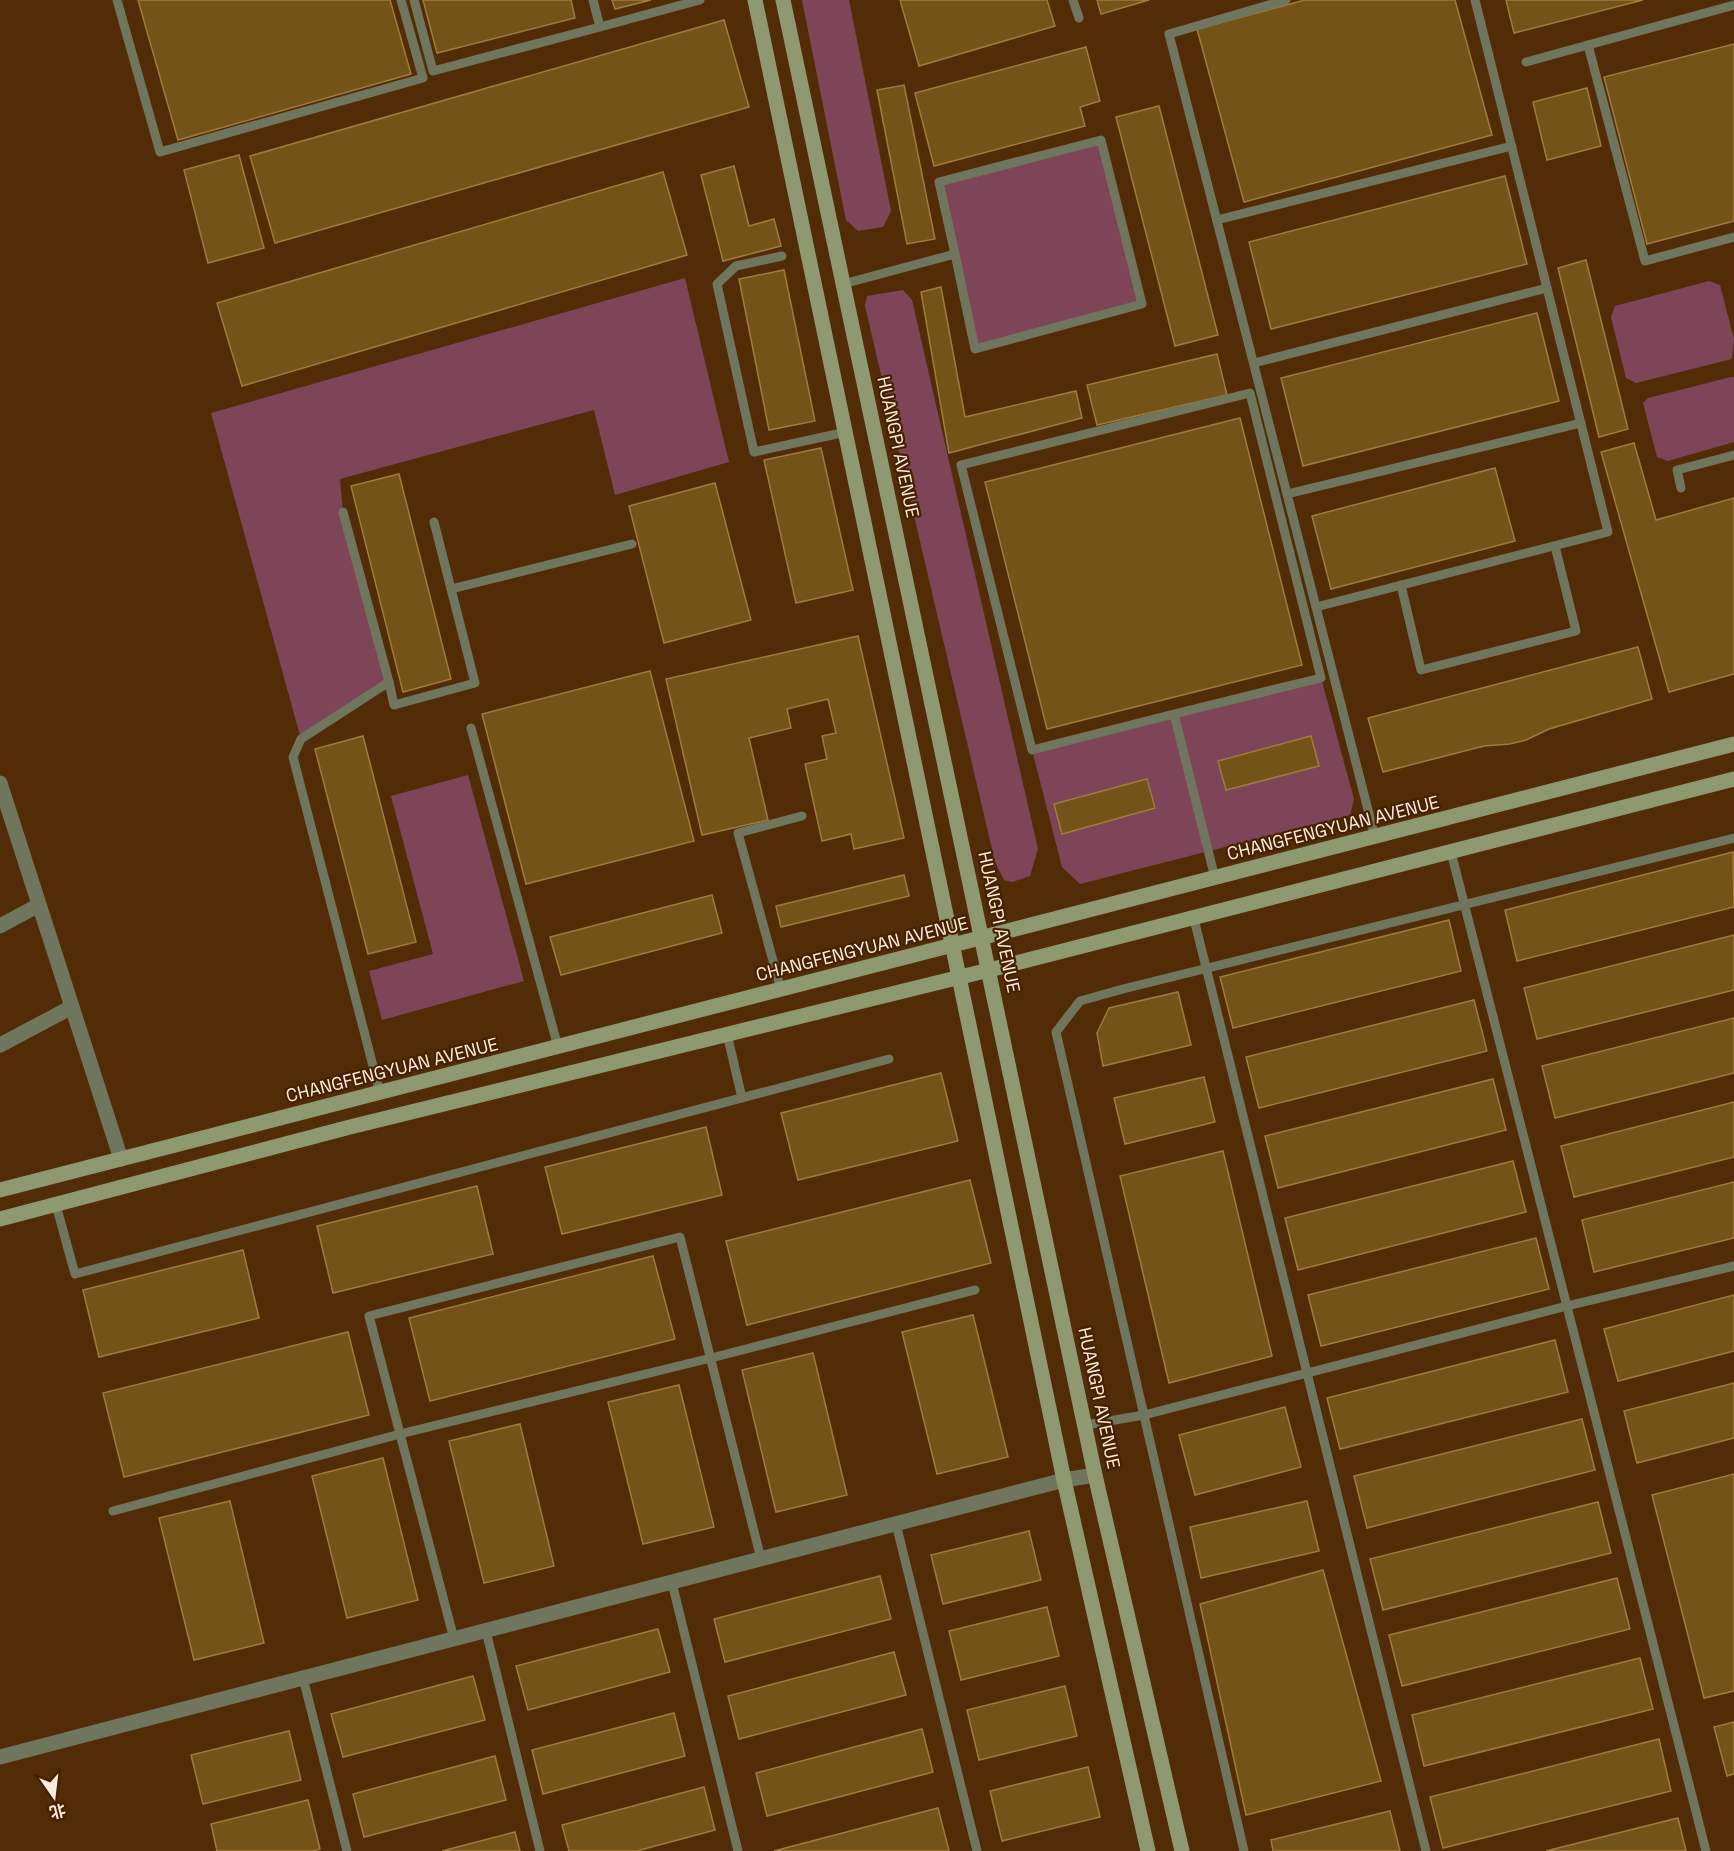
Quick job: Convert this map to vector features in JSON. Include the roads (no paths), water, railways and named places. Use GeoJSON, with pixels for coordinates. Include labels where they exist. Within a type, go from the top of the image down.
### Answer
{"type":"FeatureCollection","features":[{"type":"Feature","properties":{"kind":"street"},"geometry":{"type":"LineString","coordinates":[[755,0],[1064,1480],[1148,1851]]}},
{"type":"Feature","properties":{"kind":"street","name":"HUANGPI AVENUE"},"geometry":{"type":"LineString","coordinates":[[783,0],[1095,1475],[1182,1851]]}},
{"type":"Feature","properties":{"kind":"street","name":"CHANGFENGYUAN AVENUE"},"geometry":{"type":"LineString","coordinates":[[0,1190],[1734,744]]}},
{"type":"Feature","properties":{"kind":"street"},"geometry":{"type":"LineString","coordinates":[[0,1219],[350,1127],[1194,919],[1734,779]]}},
{"type":"Feature","properties":{"kind":"street"},"geometry":{"type":"LineString","coordinates":[[0,783],[121,1159]]}},
{"type":"Feature","properties":{"kind":"street"},"geometry":{"type":"LineString","coordinates":[[0,926],[39,905]]}},
{"type":"Feature","properties":{"kind":"street"},"geometry":{"type":"LineString","coordinates":[[0,1045],[72,1007]]}},
{"type":"Feature","properties":{"kind":"street"},"geometry":{"type":"LineString","coordinates":[[0,1757],[1064,1480],[1095,1475]]}},
{"type":"Feature","properties":{"kind":"lane"},"geometry":{"type":"LineString","coordinates":[[117,0],[160,152],[423,78],[401,0]]}},
{"type":"Feature","properties":{"kind":"lane"},"geometry":{"type":"LineString","coordinates":[[414,0],[433,71],[700,0]]}},
{"type":"Feature","properties":{"kind":"lane"},"geometry":{"type":"LineString","coordinates":[[593,0],[600,27]]}},
{"type":"Feature","properties":{"kind":"lane"},"geometry":{"type":"LineString","coordinates":[[1073,0],[1079,18]]}},
{"type":"Feature","properties":{"kind":"lane"},"geometry":{"type":"LineString","coordinates":[[1286,0],[1169,34],[1375,837]]}},
{"type":"Feature","properties":{"kind":"lane"},"geometry":{"type":"LineString","coordinates":[[1316,607],[1608,532],[1475,0]]}},
{"type":"Feature","properties":{"kind":"lane"},"geometry":{"type":"LineString","coordinates":[[1526,62],[1734,5]]}},
{"type":"Feature","properties":{"kind":"lane"},"geometry":{"type":"LineString","coordinates":[[1588,45],[1645,261],[1734,237]]}},
{"type":"Feature","properties":{"kind":"lane"},"geometry":{"type":"LineString","coordinates":[[1101,140],[1142,304],[975,349],[955,254],[939,182],[1101,140]]}},
{"type":"Feature","properties":{"kind":"lane"},"geometry":{"type":"LineString","coordinates":[[1217,220],[1512,146]]}},
{"type":"Feature","properties":{"kind":"lane"},"geometry":{"type":"LineString","coordinates":[[843,284],[955,254]]}},
{"type":"Feature","properties":{"kind":"lane"},"geometry":{"type":"LineString","coordinates":[[782,256],[736,266],[717,285],[754,452],[846,432]]}},
{"type":"Feature","properties":{"kind":"lane"},"geometry":{"type":"LineString","coordinates":[[1254,363],[1547,288]]}},
{"type":"Feature","properties":{"kind":"lane"},"geometry":{"type":"LineString","coordinates":[[1250,393],[1321,678],[1174,714],[1032,750],[961,465],[1250,393]]}},
{"type":"Feature","properties":{"kind":"lane"},"geometry":{"type":"LineString","coordinates":[[1287,494],[1581,423]]}},
{"type":"Feature","properties":{"kind":"lane"},"geometry":{"type":"LineString","coordinates":[[1681,488],[1677,470],[1734,455]]}},
{"type":"Feature","properties":{"kind":"lane"},"geometry":{"type":"LineString","coordinates":[[343,512],[394,705],[475,683],[434,522]]}},
{"type":"Feature","properties":{"kind":"lane"},"geometry":{"type":"LineString","coordinates":[[451,589],[632,544]]}},
{"type":"Feature","properties":{"kind":"lane"},"geometry":{"type":"LineString","coordinates":[[1401,585],[1421,670],[1565,634],[1576,631],[1555,546]]}},
{"type":"Feature","properties":{"kind":"lane"},"geometry":{"type":"LineString","coordinates":[[380,1093],[293,757],[301,739],[388,682]]}},
{"type":"Feature","properties":{"kind":"lane"},"geometry":{"type":"LineString","coordinates":[[1174,714],[1215,878]]}},
{"type":"Feature","properties":{"kind":"lane"},"geometry":{"type":"LineString","coordinates":[[471,728],[558,1047]]}},
{"type":"Feature","properties":{"kind":"lane"},"geometry":{"type":"LineString","coordinates":[[781,990],[738,833],[802,816]]}},
{"type":"Feature","properties":{"kind":"lane"},"geometry":{"type":"LineString","coordinates":[[1244,1851],[1056,1032],[1080,1001],[1734,838]]}},
{"type":"Feature","properties":{"kind":"lane"},"geometry":{"type":"LineString","coordinates":[[1451,852],[1707,1851]]}},
{"type":"Feature","properties":{"kind":"lane"},"geometry":{"type":"LineString","coordinates":[[1194,919],[1426,1851]]}},
{"type":"Feature","properties":{"kind":"lane"},"geometry":{"type":"LineString","coordinates":[[727,1034],[742,1098]]}},
{"type":"Feature","properties":{"kind":"lane"},"geometry":{"type":"LineString","coordinates":[[56,1205],[75,1274],[889,1059]]}},
{"type":"Feature","properties":{"kind":"lane"},"geometry":{"type":"LineString","coordinates":[[454,1639],[369,1316],[681,1237],[761,1559]]}},
{"type":"Feature","properties":{"kind":"lane"},"geometry":{"type":"LineString","coordinates":[[1086,1425],[1144,1415],[1567,1306],[1734,1266]]}},
{"type":"Feature","properties":{"kind":"lane"},"geometry":{"type":"LineString","coordinates":[[113,1511],[400,1434],[711,1358],[975,1290]]}},
{"type":"Feature","properties":{"kind":"lane"},"geometry":{"type":"LineString","coordinates":[[896,1524],[977,1851]]}},
{"type":"Feature","properties":{"kind":"lane"},"geometry":{"type":"LineString","coordinates":[[672,1583],[738,1851]]}},
{"type":"Feature","properties":{"kind":"lane"},"geometry":{"type":"LineString","coordinates":[[486,1631],[540,1851]]}},
{"type":"Feature","properties":{"kind":"lane"},"geometry":{"type":"LineString","coordinates":[[303,1678],[347,1851]]}}]}
